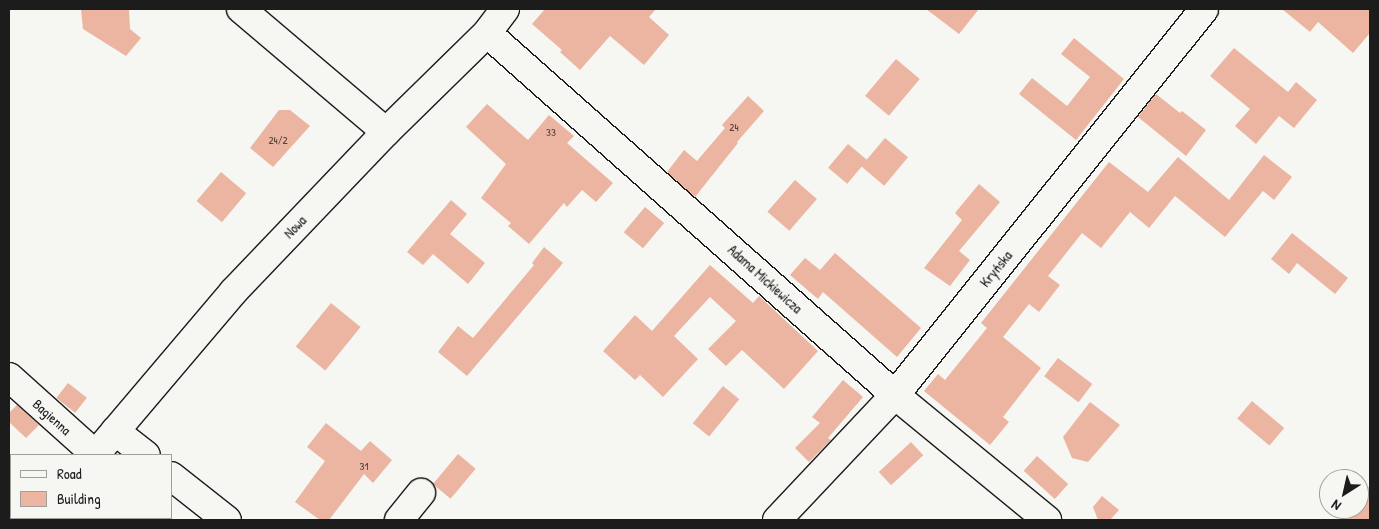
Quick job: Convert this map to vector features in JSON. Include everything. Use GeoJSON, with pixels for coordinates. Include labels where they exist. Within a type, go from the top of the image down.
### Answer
{"type":"FeatureCollection","features":[{"type":"Feature","properties":{"kind":"street"},"geometry":{"type":"LineString","coordinates":[[241,9],[386,132]]}},
{"type":"Feature","properties":{"kind":"street","name":"Nowa"},"geometry":{"type":"LineString","coordinates":[[97,454],[234,291],[386,132],[487,33],[505,9]]}},
{"type":"Feature","properties":{"kind":"street","name":"Kryńska"},"geometry":{"type":"LineString","coordinates":[[777,520],[895,395],[1204,9]]}},
{"type":"Feature","properties":{"kind":"street","name":"Adama Mickiewicza"},"geometry":{"type":"LineString","coordinates":[[487,33],[895,395],[1048,520]]}},
{"type":"Feature","properties":{"kind":"street","name":"Bagienna"},"geometry":{"type":"LineString","coordinates":[[9,377],[95,454]]}},
{"type":"Feature","properties":{"kind":"street"},"geometry":{"type":"LineString","coordinates":[[115,431],[145,454]]}},
{"type":"Feature","properties":{"kind":"street"},"geometry":{"type":"LineString","coordinates":[[172,477],[226,520]]}},
{"type":"Feature","properties":{"kind":"street"},"geometry":{"type":"LineString","coordinates":[[399,520],[421,493]]}},
{"type":"Feature","properties":{"kind":"building"},"geometry":{"type":"Polygon","coordinates":[[[81,9],[129,9],[130,29],[141,38],[126,56],[83,29],[81,9]]]}},
{"type":"Feature","properties":{"kind":"building"},"geometry":{"type":"Polygon","coordinates":[[[545,9],[656,9],[649,17],[669,35],[644,65],[610,36],[580,70],[560,52],[562,50],[532,24],[545,9]]]}},
{"type":"Feature","properties":{"kind":"building"},"geometry":{"type":"Polygon","coordinates":[[[926,9],[979,9],[959,34],[926,9]]]}},
{"type":"Feature","properties":{"kind":"building"},"geometry":{"type":"Polygon","coordinates":[[[1282,9],[1370,9],[1370,33],[1353,53],[1318,22],[1310,32],[1282,9]]]}},
{"type":"Feature","properties":{"kind":"building"},"geometry":{"type":"Polygon","coordinates":[[[1074,38],[1124,79],[1076,140],[1019,94],[1032,78],[1067,106],[1090,77],[1061,54],[1074,38]]]}},
{"type":"Feature","properties":{"kind":"building"},"geometry":{"type":"Polygon","coordinates":[[[1234,48],[1288,92],[1296,82],[1317,100],[1294,128],[1279,116],[1256,144],[1235,126],[1250,109],[1210,76],[1234,48]]]}},
{"type":"Feature","properties":{"kind":"building"},"geometry":{"type":"Polygon","coordinates":[[[896,59],[920,79],[889,116],[865,96],[896,59]]]}},
{"type":"Feature","properties":{"kind":"building"},"geometry":{"type":"Polygon","coordinates":[[[1156,94],[1206,130],[1186,156],[1138,117],[1156,94]]]}},
{"type":"Feature","properties":{"kind":"building"},"geometry":{"type":"Polygon","coordinates":[[[748,96],[764,111],[737,142],[695,197],[667,172],[684,150],[697,161],[725,128],[722,125],[748,96]]]}},
{"type":"Feature","properties":{"kind":"building"},"geometry":{"type":"Polygon","coordinates":[[[487,104],[528,140],[549,115],[574,136],[567,143],[613,183],[596,202],[582,190],[567,207],[564,203],[529,244],[508,226],[511,223],[481,198],[506,164],[466,127],[487,104]]]}},
{"type":"Feature","properties":{"kind":"building"},"geometry":{"type":"Polygon","coordinates":[[[279,110],[290,110],[310,126],[273,167],[250,148],[279,110]]]}},
{"type":"Feature","properties":{"kind":"building"},"geometry":{"type":"Polygon","coordinates":[[[885,138],[908,157],[884,186],[861,166],[885,138]]]}},
{"type":"Feature","properties":{"kind":"building"},"geometry":{"type":"Polygon","coordinates":[[[848,144],[867,160],[847,184],[828,168],[848,144]]]}},
{"type":"Feature","properties":{"kind":"building"},"geometry":{"type":"Polygon","coordinates":[[[1264,155],[1292,177],[1274,200],[1263,191],[1225,237],[1175,196],[1149,228],[1130,212],[1101,248],[1082,233],[1048,276],[1060,285],[1039,312],[1029,304],[1003,337],[1041,368],[1003,417],[1009,422],[990,445],[924,391],[938,374],[945,380],[987,328],[981,323],[1109,162],[1148,192],[1178,157],[1229,200],[1264,155]]]}},
{"type":"Feature","properties":{"kind":"building"},"geometry":{"type":"Polygon","coordinates":[[[221,172],[246,193],[222,222],[197,201],[221,172]]]}},
{"type":"Feature","properties":{"kind":"building"},"geometry":{"type":"Polygon","coordinates":[[[795,180],[817,199],[789,231],[767,212],[795,180]]]}},
{"type":"Feature","properties":{"kind":"building"},"geometry":{"type":"Polygon","coordinates":[[[979,184],[1000,202],[959,251],[970,260],[950,286],[924,268],[962,220],[955,213],[979,184]]]}},
{"type":"Feature","properties":{"kind":"building"},"geometry":{"type":"Polygon","coordinates":[[[451,200],[467,214],[450,234],[485,263],[468,284],[433,254],[423,265],[407,252],[451,200]]]}},
{"type":"Feature","properties":{"kind":"building"},"geometry":{"type":"Polygon","coordinates":[[[645,207],[664,223],[643,248],[624,232],[645,207]]]}},
{"type":"Feature","properties":{"kind":"building"},"geometry":{"type":"Polygon","coordinates":[[[1292,233],[1348,278],[1335,294],[1297,263],[1289,274],[1271,259],[1292,233]]]}},
{"type":"Feature","properties":{"kind":"building"},"geometry":{"type":"Polygon","coordinates":[[[544,247],[563,263],[467,376],[438,352],[458,326],[473,338],[534,265],[532,263],[544,247]]]}},
{"type":"Feature","properties":{"kind":"building"},"geometry":{"type":"Polygon","coordinates":[[[835,253],[921,328],[897,357],[823,292],[818,299],[790,275],[805,258],[820,270],[835,253]]]}},
{"type":"Feature","properties":{"kind":"building"},"geometry":{"type":"Polygon","coordinates":[[[710,265],[753,303],[759,296],[818,351],[784,389],[742,350],[726,366],[708,349],[736,321],[710,297],[674,336],[698,359],[663,397],[640,375],[635,380],[603,351],[635,315],[652,331],[710,265]]]}},
{"type":"Feature","properties":{"kind":"building"},"geometry":{"type":"Polygon","coordinates":[[[331,303],[361,327],[325,370],[296,347],[331,303]]]}},
{"type":"Feature","properties":{"kind":"building"},"geometry":{"type":"Polygon","coordinates":[[[1058,358],[1092,384],[1078,402],[1044,376],[1058,358]]]}},
{"type":"Feature","properties":{"kind":"building"},"geometry":{"type":"Polygon","coordinates":[[[843,380],[863,397],[828,438],[831,440],[809,462],[795,448],[820,423],[812,417],[843,380]]]}},
{"type":"Feature","properties":{"kind":"building"},"geometry":{"type":"Polygon","coordinates":[[[68,383],[87,398],[75,413],[56,398],[68,383]]]}},
{"type":"Feature","properties":{"kind":"building"},"geometry":{"type":"Polygon","coordinates":[[[723,386],[739,399],[709,437],[693,423],[723,386]]]}},
{"type":"Feature","properties":{"kind":"building"},"geometry":{"type":"Polygon","coordinates":[[[1252,401],[1284,428],[1269,446],[1237,419],[1252,401]]]}},
{"type":"Feature","properties":{"kind":"building"},"geometry":{"type":"Polygon","coordinates":[[[1090,402],[1120,425],[1088,462],[1072,458],[1063,437],[1090,402]]]}},
{"type":"Feature","properties":{"kind":"building"},"geometry":{"type":"Polygon","coordinates":[[[17,405],[39,425],[26,438],[9,422],[9,413],[17,405]]]}},
{"type":"Feature","properties":{"kind":"building"},"geometry":{"type":"Polygon","coordinates":[[[326,423],[361,451],[370,441],[392,460],[373,483],[364,474],[329,520],[320,520],[295,502],[325,461],[307,447],[326,423]]]}},
{"type":"Feature","properties":{"kind":"building"},"geometry":{"type":"Polygon","coordinates":[[[911,442],[923,455],[891,485],[879,472],[911,442]]]}},
{"type":"Feature","properties":{"kind":"building"},"geometry":{"type":"Polygon","coordinates":[[[458,454],[476,469],[451,499],[433,484],[458,454]]]}},
{"type":"Feature","properties":{"kind":"building"},"geometry":{"type":"Polygon","coordinates":[[[1037,456],[1068,484],[1055,499],[1024,471],[1037,456]]]}},
{"type":"Feature","properties":{"kind":"building"},"geometry":{"type":"Polygon","coordinates":[[[1370,485],[1370,520],[1342,520],[1369,519],[1370,485]]]}},
{"type":"Feature","properties":{"kind":"building"},"geometry":{"type":"Polygon","coordinates":[[[1102,496],[1119,510],[1110,520],[1098,520],[1093,507],[1102,496]]]}}]}
